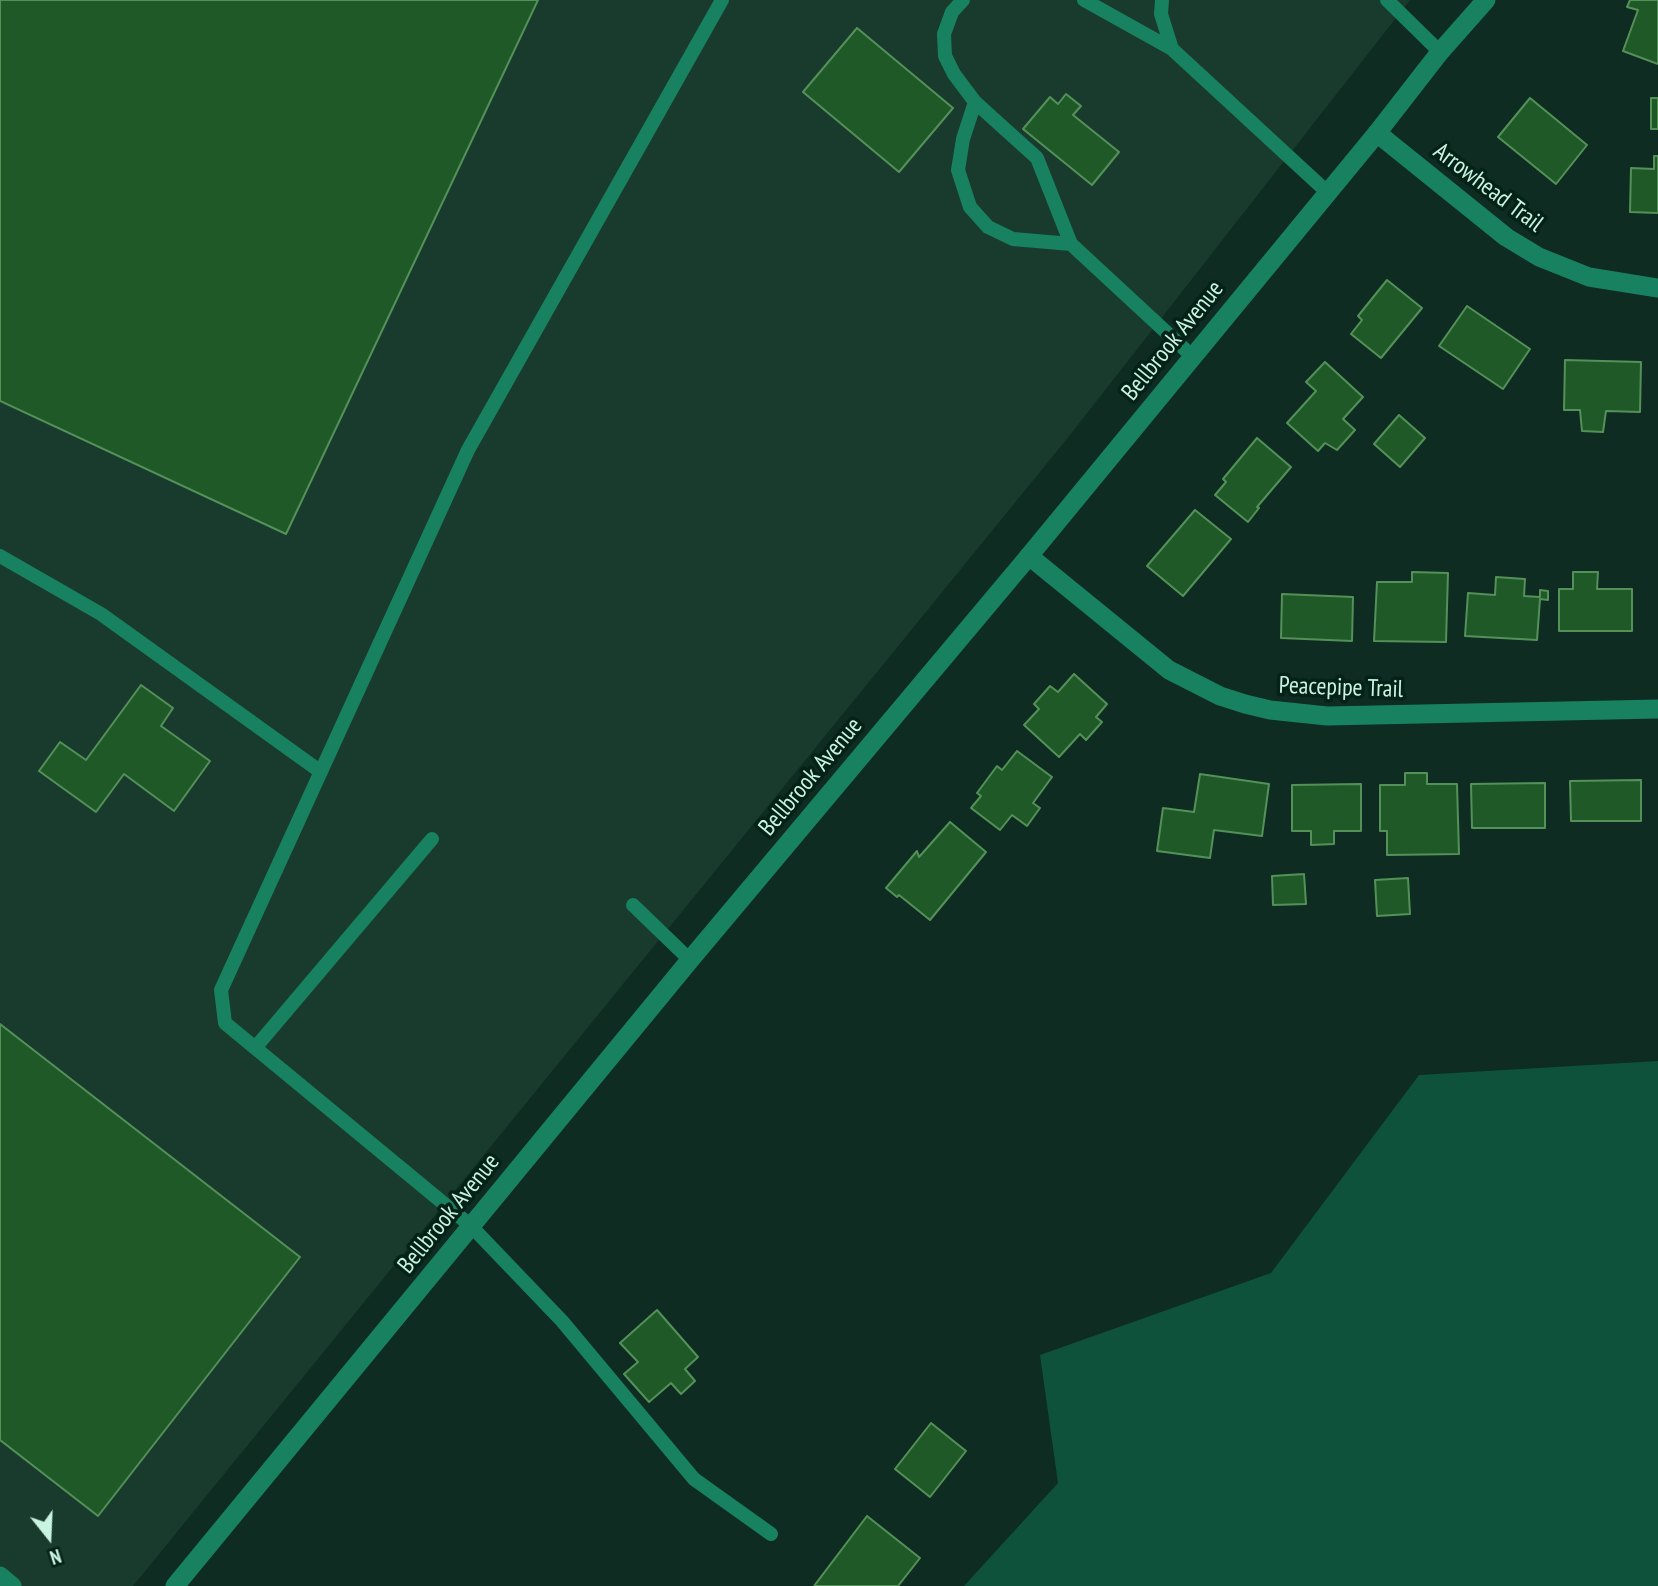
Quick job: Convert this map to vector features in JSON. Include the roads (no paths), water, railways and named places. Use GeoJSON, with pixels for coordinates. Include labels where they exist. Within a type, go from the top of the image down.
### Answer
{"type":"FeatureCollection","features":[{"type":"Feature","properties":{"kind":"street","name":"Bellbrook Avenue"},"geometry":{"type":"LineString","coordinates":[[174,1586],[690,960],[1029,556],[1440,52],[1486,0]]}},
{"type":"Feature","properties":{"kind":"street","name":"Arrowhead Trail"},"geometry":{"type":"LineString","coordinates":[[1377,132],[1506,237],[1539,257],[1589,277],[1658,288]]}},
{"type":"Feature","properties":{"kind":"street","name":"Peacepipe Trail"},"geometry":{"type":"LineString","coordinates":[[1029,556],[1169,670],[1220,696],[1245,704],[1270,710],[1327,716],[1658,709]]}},
{"type":"Feature","properties":{"kind":"street"},"geometry":{"type":"LineString","coordinates":[[0,1576],[12,1586]]}},
{"type":"Feature","properties":{"kind":"lane"},"geometry":{"type":"LineString","coordinates":[[722,0],[468,450],[221,990],[225,1023],[471,1226],[562,1321],[694,1479],[771,1534]]}},
{"type":"Feature","properties":{"kind":"lane"},"geometry":{"type":"LineString","coordinates":[[963,0],[952,12],[944,34],[945,56],[954,74],[975,102],[1037,158],[1071,244],[1192,356]]}},
{"type":"Feature","properties":{"kind":"lane"},"geometry":{"type":"LineString","coordinates":[[1084,0],[1172,49],[1326,191]]}},
{"type":"Feature","properties":{"kind":"lane"},"geometry":{"type":"LineString","coordinates":[[1162,0],[1161,14],[1172,49]]}},
{"type":"Feature","properties":{"kind":"lane"},"geometry":{"type":"LineString","coordinates":[[1387,0],[1440,52]]}},
{"type":"Feature","properties":{"kind":"lane"},"geometry":{"type":"LineString","coordinates":[[975,102],[962,139],[958,170],[970,206],[988,227],[1013,239],[1071,244]]}},
{"type":"Feature","properties":{"kind":"lane"},"geometry":{"type":"LineString","coordinates":[[0,556],[101,614],[321,772]]}},
{"type":"Feature","properties":{"kind":"lane"},"geometry":{"type":"LineString","coordinates":[[255,1048],[432,839]]}},
{"type":"Feature","properties":{"kind":"lane"},"geometry":{"type":"LineString","coordinates":[[633,905],[690,960]]}}]}
